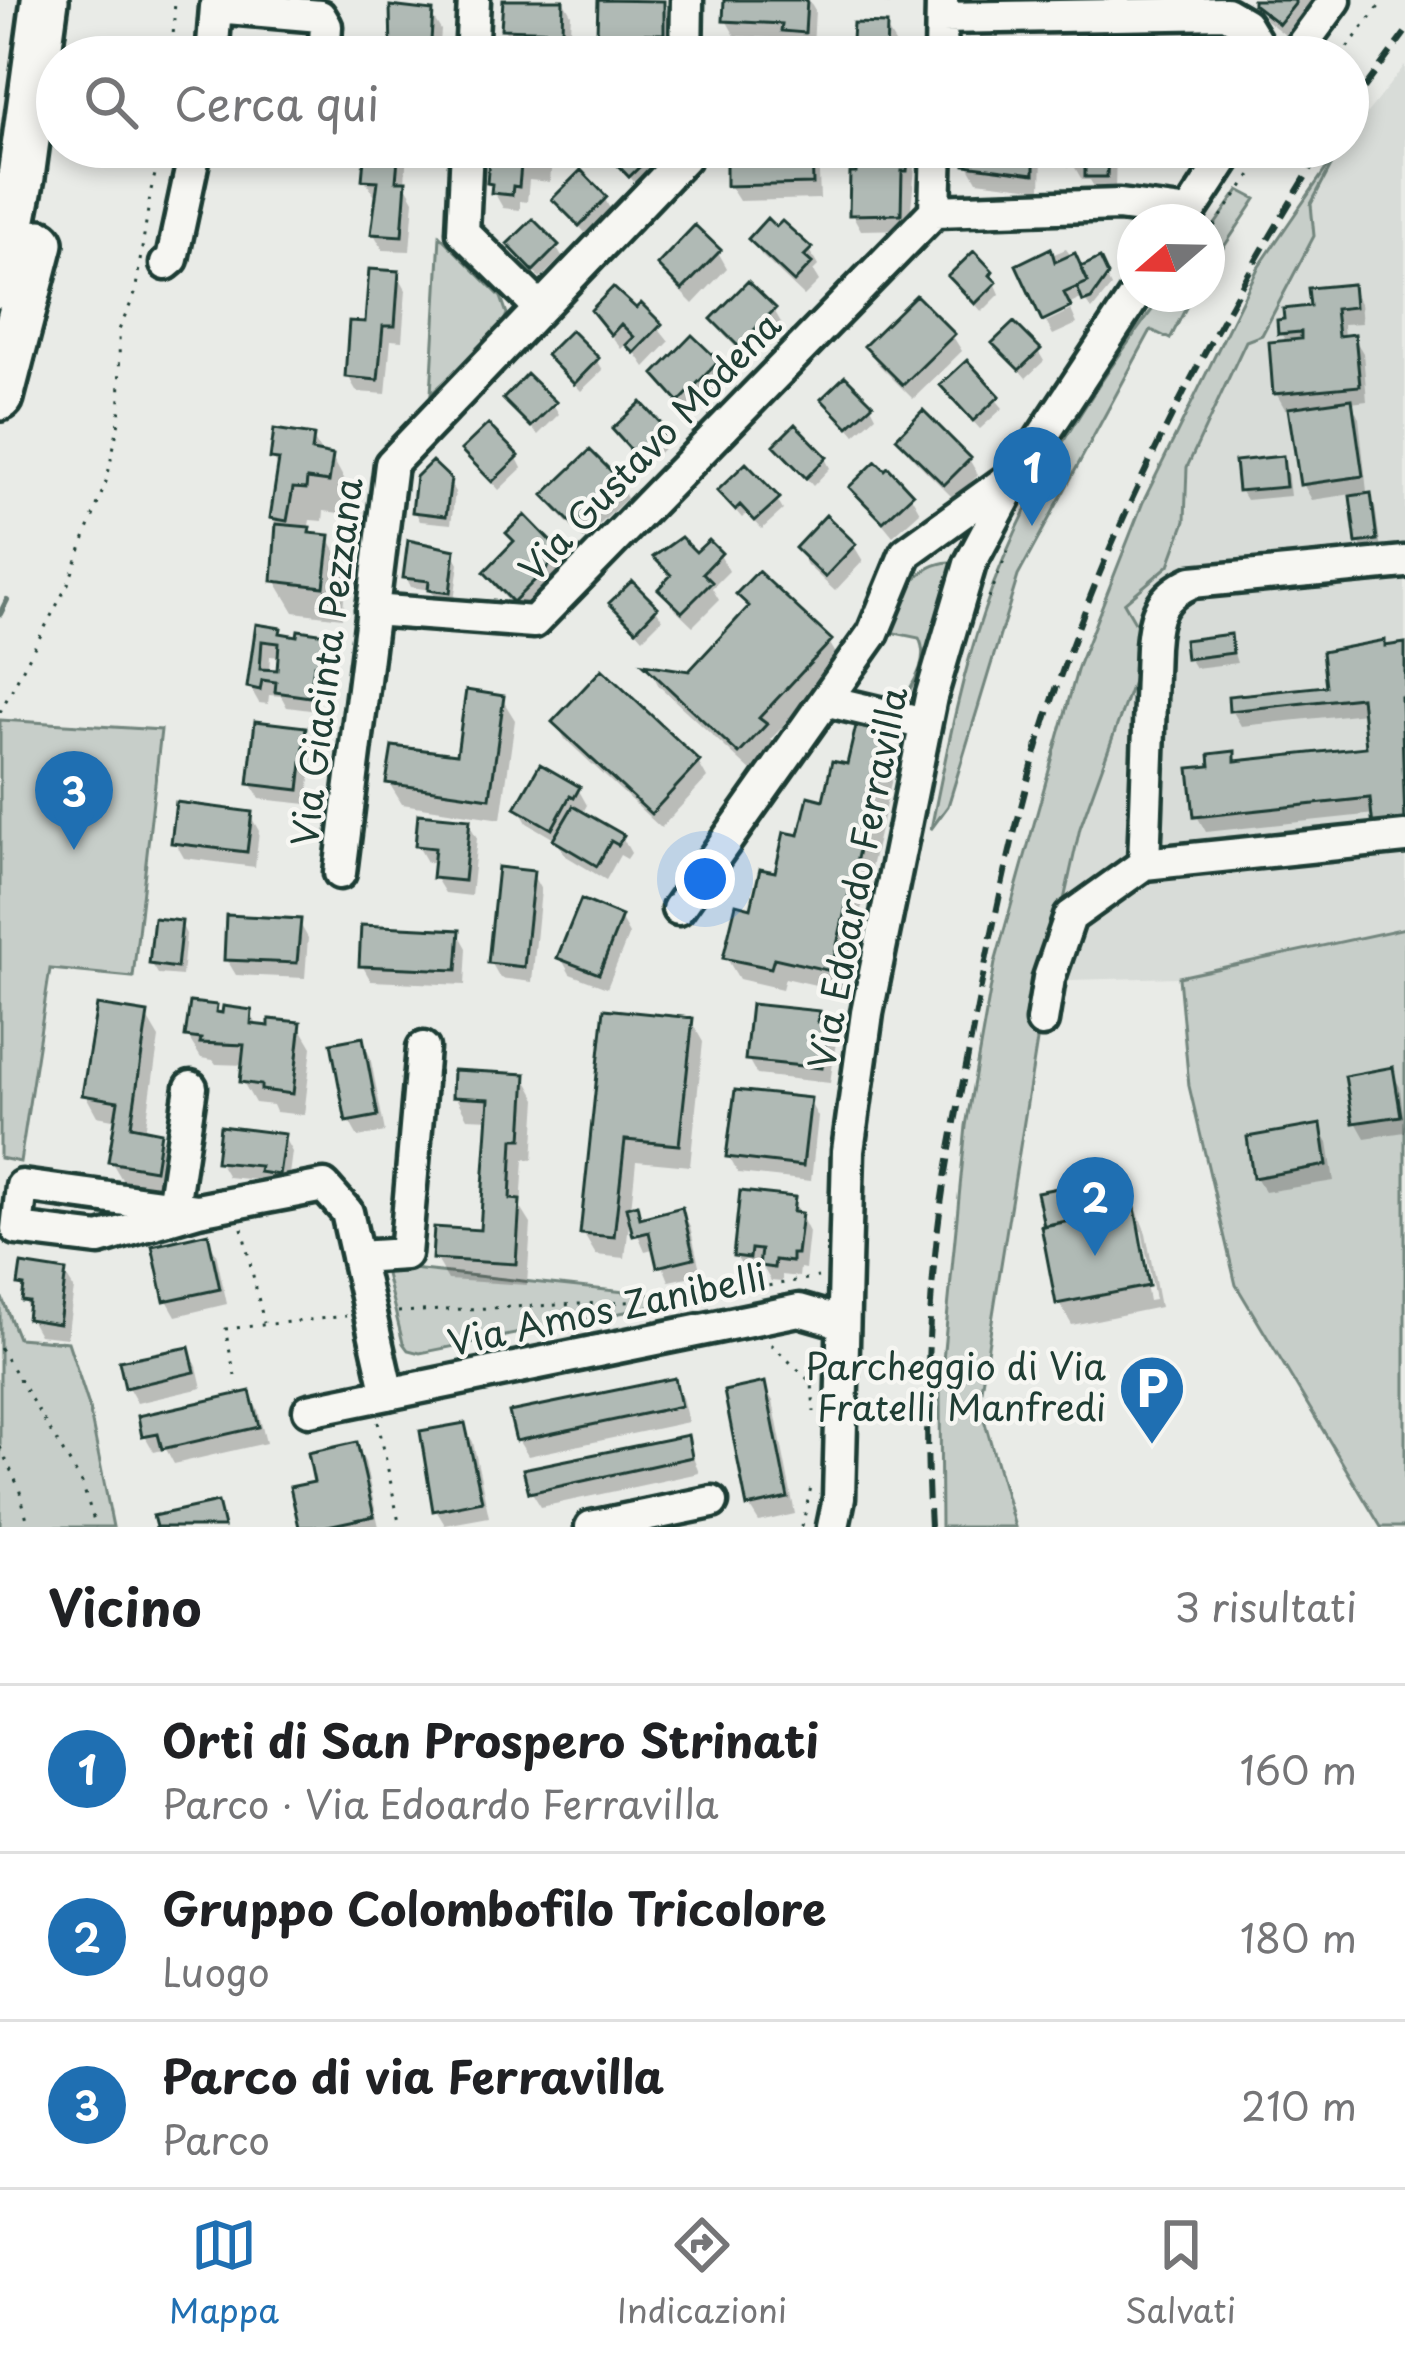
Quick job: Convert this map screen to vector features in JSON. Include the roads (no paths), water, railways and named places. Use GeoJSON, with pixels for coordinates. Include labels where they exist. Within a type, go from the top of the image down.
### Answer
{"type":"FeatureCollection","features":[{"type":"Feature","properties":{"kind":"highway"},"geometry":{"type":"LineString","coordinates":[[40,36],[45,0]]}},
{"type":"Feature","properties":{"kind":"highway"},"geometry":{"type":"LineString","coordinates":[[71,36],[76,0]]}},
{"type":"Feature","properties":{"kind":"highway"},"geometry":{"type":"LineString","coordinates":[[0,285],[36,66]]}},
{"type":"Feature","properties":{"kind":"highway"},"geometry":{"type":"LineString","coordinates":[[0,397],[33,275],[52,168]]}},
{"type":"Feature","properties":{"kind":"street"},"geometry":{"type":"LineString","coordinates":[[472,36],[474,0]]}},
{"type":"Feature","properties":{"kind":"street"},"geometry":{"type":"LineString","coordinates":[[686,36],[687,0]]}},
{"type":"Feature","properties":{"kind":"street"},"geometry":{"type":"LineString","coordinates":[[1308,36],[1335,0]]}},
{"type":"Feature","properties":{"kind":"street"},"geometry":{"type":"LineString","coordinates":[[214,36],[216,4],[320,16],[325,36]]}},
{"type":"Feature","properties":{"kind":"street"},"geometry":{"type":"LineString","coordinates":[[942,9],[1226,7],[1252,36]]}},
{"type":"Feature","properties":{"kind":"street"},"geometry":{"type":"LineString","coordinates":[[166,264],[172,259],[192,168]]}},
{"type":"Feature","properties":{"kind":"street"},"geometry":{"type":"LineString","coordinates":[[466,168],[463,232],[540,308]]}},
{"type":"Feature","properties":{"kind":"street","name":"Via Giacinta Pezzana"},"geometry":{"type":"LineString","coordinates":[[340,873],[391,464],[674,168]]}},
{"type":"Feature","properties":{"kind":"street"},"geometry":{"type":"LineString","coordinates":[[937,168],[935,211],[1117,205]]}},
{"type":"Feature","properties":{"kind":"street"},"geometry":{"type":"LineString","coordinates":[[1203,204],[1221,168]]}},
{"type":"Feature","properties":{"kind":"street","name":"Via Gustavo Modena"},"geometry":{"type":"LineString","coordinates":[[372,610],[534,622],[935,211]]}},
{"type":"Feature","properties":{"kind":"street","name":"Via Edoardo Ferravilla"},"geometry":{"type":"LineString","coordinates":[[833,1527],[839,1498],[848,1151],[867,1013],[926,724],[970,564],[1019,472],[1124,312]]}},
{"type":"Feature","properties":{"kind":"street"},"geometry":{"type":"LineString","coordinates":[[678,909],[873,633],[906,553],[1019,472]]}},
{"type":"Feature","properties":{"kind":"street"},"geometry":{"type":"LineString","coordinates":[[1144,864],[1152,647],[1161,602],[1192,582],[1405,562]]}},
{"type":"Feature","properties":{"kind":"street"},"geometry":{"type":"LineString","coordinates":[[829,701],[926,724]]}},
{"type":"Feature","properties":{"kind":"street"},"geometry":{"type":"LineString","coordinates":[[1042,1021],[1049,978],[1070,916],[1144,864],[1405,837]]}},
{"type":"Feature","properties":{"kind":"street"},"geometry":{"type":"LineString","coordinates":[[357,1257],[405,1254],[423,1048]]}},
{"type":"Feature","properties":{"kind":"street"},"geometry":{"type":"LineString","coordinates":[[186,1209],[191,1087]]}},
{"type":"Feature","properties":{"kind":"street"},"geometry":{"type":"LineString","coordinates":[[186,1209],[22,1186],[16,1229],[99,1239],[186,1209],[324,1186],[347,1212],[370,1313],[380,1395]]}},
{"type":"Feature","properties":{"kind":"street","name":"Via Amos Zanibelli"},"geometry":{"type":"LineString","coordinates":[[309,1410],[799,1310],[841,1322]]}},
{"type":"Feature","properties":{"kind":"street"},"geometry":{"type":"LineString","coordinates":[[591,1527],[712,1502]]}},
{"type":"Feature","properties":{"kind":"waterway"},"geometry":{"type":"LineString","coordinates":[[0,614],[7,600]]}},
{"type":"Feature","properties":{"kind":"railway"},"geometry":{"type":"LineString","coordinates":[[1369,82],[1405,33]]}},
{"type":"Feature","properties":{"kind":"railway"},"geometry":{"type":"LineString","coordinates":[[930,1527],[928,1358],[943,1191],[999,900],[1038,745],[1093,589],[1162,437],[1240,289],[1312,168]]}},
{"type":"Feature","properties":{"kind":"place","name":"Orti di San Prospero Strinati"},"geometry":{"type":"Point","coordinates":[1032,526]}},
{"type":"Feature","properties":{"kind":"place","name":"Parco di via Ferravilla"},"geometry":{"type":"Point","coordinates":[74,850]}},
{"type":"Feature","properties":{"kind":"place","name":"Gruppo Colombofilo Tricolore"},"geometry":{"type":"Point","coordinates":[1095,1256]}},
{"type":"Feature","properties":{"kind":"place","name":"Parcheggio di Via Fratelli Manfredi"},"geometry":{"type":"Point","coordinates":[1152,1447]}}]}
